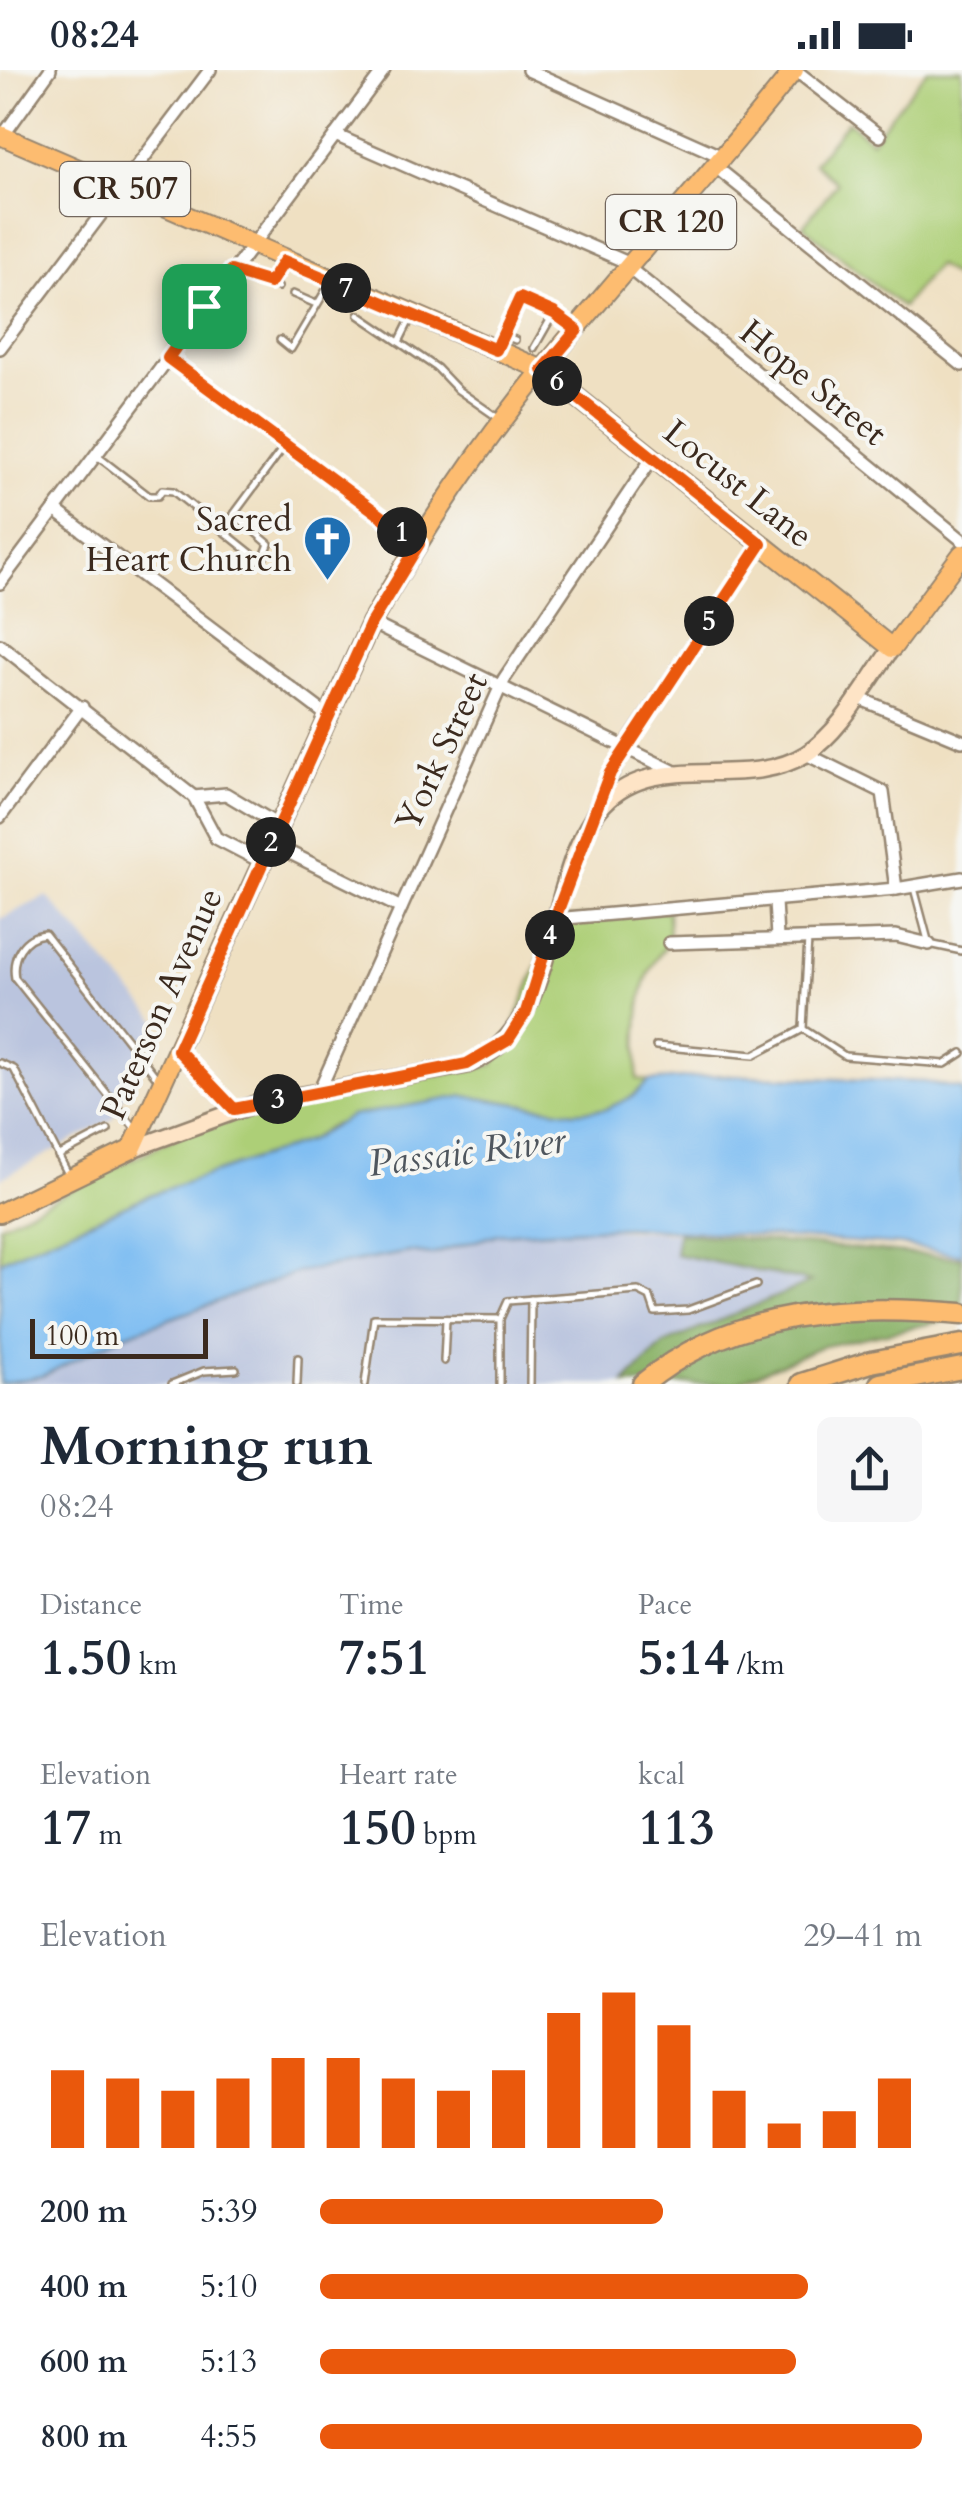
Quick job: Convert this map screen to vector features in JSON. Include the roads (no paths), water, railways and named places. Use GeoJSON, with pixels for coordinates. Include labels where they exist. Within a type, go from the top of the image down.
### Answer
{"type":"FeatureCollection","features":[{"type":"Feature","properties":{"kind":"highway"},"geometry":{"type":"LineString","coordinates":[[643,1384],[714,1340],[777,1319],[846,1309],[962,1314]]}},
{"type":"Feature","properties":{"kind":"highway"},"geometry":{"type":"LineString","coordinates":[[802,1384],[887,1358],[962,1345]]}},
{"type":"Feature","properties":{"kind":"highway"},"geometry":{"type":"LineString","coordinates":[[880,1384],[962,1368]]}},
{"type":"Feature","properties":{"kind":"main road","name":"Paterson Avenue"},"geometry":{"type":"LineString","coordinates":[[0,1213],[135,1141],[371,623],[419,544],[543,370],[721,163],[794,70]]}},
{"type":"Feature","properties":{"kind":"main road","name":"CR 507"},"geometry":{"type":"LineString","coordinates":[[1,137],[412,316],[499,343],[543,370]]}},
{"type":"Feature","properties":{"kind":"main road","name":"Locust Lane"},"geometry":{"type":"LineString","coordinates":[[543,370],[892,648]]}},
{"type":"Feature","properties":{"kind":"main road"},"geometry":{"type":"LineString","coordinates":[[892,648],[962,554]]}},
{"type":"Feature","properties":{"kind":"street"},"geometry":{"type":"LineString","coordinates":[[1,137],[50,70]]}},
{"type":"Feature","properties":{"kind":"street"},"geometry":{"type":"LineString","coordinates":[[0,348],[210,70]]}},
{"type":"Feature","properties":{"kind":"street"},"geometry":{"type":"LineString","coordinates":[[0,584],[384,70]]}},
{"type":"Feature","properties":{"kind":"street"},"geometry":{"type":"LineString","coordinates":[[528,70],[721,163],[962,365]]}},
{"type":"Feature","properties":{"kind":"street"},"geometry":{"type":"LineString","coordinates":[[794,70],[880,136]]}},
{"type":"Feature","properties":{"kind":"street","name":"Hope Street"},"geometry":{"type":"LineString","coordinates":[[336,135],[631,267],[962,540]]}},
{"type":"Feature","properties":{"kind":"street"},"geometry":{"type":"LineString","coordinates":[[168,358],[419,544]]}},
{"type":"Feature","properties":{"kind":"street","name":"York Street"},"geometry":{"type":"LineString","coordinates":[[319,1091],[500,686],[652,457]]}},
{"type":"Feature","properties":{"kind":"street"},"geometry":{"type":"LineString","coordinates":[[56,510],[328,716]]}},
{"type":"Feature","properties":{"kind":"street"},"geometry":{"type":"LineString","coordinates":[[135,1141],[234,1109],[467,1064],[496,1051],[526,1012],[587,828],[625,747],[761,544]]}},
{"type":"Feature","properties":{"kind":"street"},"geometry":{"type":"LineString","coordinates":[[371,623],[680,774]]}},
{"type":"Feature","properties":{"kind":"street"},"geometry":{"type":"LineString","coordinates":[[0,646],[194,797],[216,838],[262,862]]}},
{"type":"Feature","properties":{"kind":"street"},"geometry":{"type":"LineString","coordinates":[[587,828],[600,808],[626,786],[680,774],[768,770],[806,754],[829,733],[892,648]]}},
{"type":"Feature","properties":{"kind":"street"},"geometry":{"type":"LineString","coordinates":[[856,697],[962,742]]}},
{"type":"Feature","properties":{"kind":"street"},"geometry":{"type":"LineString","coordinates":[[0,817],[82,708]]}},
{"type":"Feature","properties":{"kind":"street"},"geometry":{"type":"LineString","coordinates":[[806,754],[883,792],[896,890]]}},
{"type":"Feature","properties":{"kind":"street"},"geometry":{"type":"LineString","coordinates":[[194,797],[226,794],[278,825]]}},
{"type":"Feature","properties":{"kind":"street"},"geometry":{"type":"LineString","coordinates":[[270,843],[401,908]]}},
{"type":"Feature","properties":{"kind":"street"},"geometry":{"type":"LineString","coordinates":[[555,918],[896,890],[962,878]]}},
{"type":"Feature","properties":{"kind":"street"},"geometry":{"type":"LineString","coordinates":[[775,901],[777,938]]}},
{"type":"Feature","properties":{"kind":"street"},"geometry":{"type":"LineString","coordinates":[[669,943],[896,936],[928,944]]}},
{"type":"Feature","properties":{"kind":"street"},"geometry":{"type":"LineString","coordinates":[[178,1050],[234,1109]]}},
{"type":"Feature","properties":{"kind":"lane"},"geometry":{"type":"LineString","coordinates":[[270,283],[284,261]]}},
{"type":"Feature","properties":{"kind":"lane"},"geometry":{"type":"LineString","coordinates":[[231,271],[278,287]]}},
{"type":"Feature","properties":{"kind":"lane"},"geometry":{"type":"LineString","coordinates":[[280,340],[291,349],[331,282]]}},
{"type":"Feature","properties":{"kind":"lane"},"geometry":{"type":"LineString","coordinates":[[293,294],[316,304]]}},
{"type":"Feature","properties":{"kind":"lane"},"geometry":{"type":"LineString","coordinates":[[499,343],[520,298],[554,313],[577,330]]}},
{"type":"Feature","properties":{"kind":"lane"},"geometry":{"type":"LineString","coordinates":[[534,348],[554,313]]}},
{"type":"Feature","properties":{"kind":"lane"},"geometry":{"type":"LineString","coordinates":[[358,315],[503,422]]}},
{"type":"Feature","properties":{"kind":"lane"},"geometry":{"type":"LineString","coordinates":[[399,342],[412,316]]}},
{"type":"Feature","properties":{"kind":"lane"},"geometry":{"type":"LineString","coordinates":[[512,317],[523,322]]}},
{"type":"Feature","properties":{"kind":"lane"},"geometry":{"type":"LineString","coordinates":[[508,326],[519,330]]}},
{"type":"Feature","properties":{"kind":"lane"},"geometry":{"type":"LineString","coordinates":[[499,343],[515,340]]}},
{"type":"Feature","properties":{"kind":"lane"},"geometry":{"type":"LineString","coordinates":[[96,455],[149,496],[158,496],[162,490],[173,491],[262,562],[268,544],[234,514],[285,445]]}},
{"type":"Feature","properties":{"kind":"lane"},"geometry":{"type":"LineString","coordinates":[[913,886],[928,944],[962,951]]}},
{"type":"Feature","properties":{"kind":"lane"},"geometry":{"type":"LineString","coordinates":[[135,1141],[15,978],[12,964],[22,946],[35,935],[45,934],[162,1084]]}},
{"type":"Feature","properties":{"kind":"lane"},"geometry":{"type":"LineString","coordinates":[[803,1029],[808,936]]}},
{"type":"Feature","properties":{"kind":"lane"},"geometry":{"type":"LineString","coordinates":[[656,1046],[754,1056],[803,1029]]}},
{"type":"Feature","properties":{"kind":"lane"},"geometry":{"type":"LineString","coordinates":[[803,1029],[845,1056],[945,1064],[962,1053]]}},
{"type":"Feature","properties":{"kind":"lane"},"geometry":{"type":"LineString","coordinates":[[0,1063],[14,1069],[70,1179]]}},
{"type":"Feature","properties":{"kind":"lane"},"geometry":{"type":"LineString","coordinates":[[58,1156],[108,1130]]}},
{"type":"Feature","properties":{"kind":"lane"},"geometry":{"type":"LineString","coordinates":[[500,1384],[500,1319],[508,1301],[638,1292],[650,1297],[656,1312],[688,1310],[756,1285]]}},
{"type":"Feature","properties":{"kind":"lane"},"geometry":{"type":"LineString","coordinates":[[530,1384],[531,1299]]}},
{"type":"Feature","properties":{"kind":"lane"},"geometry":{"type":"LineString","coordinates":[[366,1384],[374,1318],[500,1319]]}},
{"type":"Feature","properties":{"kind":"lane"},"geometry":{"type":"LineString","coordinates":[[444,1361],[446,1318]]}},
{"type":"Feature","properties":{"kind":"lane"},"geometry":{"type":"LineString","coordinates":[[297,1384],[298,1358]]}},
{"type":"Feature","properties":{"kind":"lane"},"geometry":{"type":"LineString","coordinates":[[172,1384],[204,1370],[236,1368]]}},
{"type":"Feature","properties":{"kind":"water","name":"Passaic River"},"geometry":{"type":"Polygon","coordinates":[[[718,1075],[925,1082],[962,1089],[962,1255],[901,1245],[626,1227],[498,1234],[431,1255],[410,1252],[299,1272],[125,1335],[42,1376],[0,1384],[0,1261],[152,1194],[308,1141],[351,1116],[464,1096],[574,1112],[606,1109],[632,1097],[649,1081],[718,1075]]]}},
{"type":"Feature","properties":{"kind":"place","name":"Sacred Heart Church"},"geometry":{"type":"Point","coordinates":[327,582]}}]}
